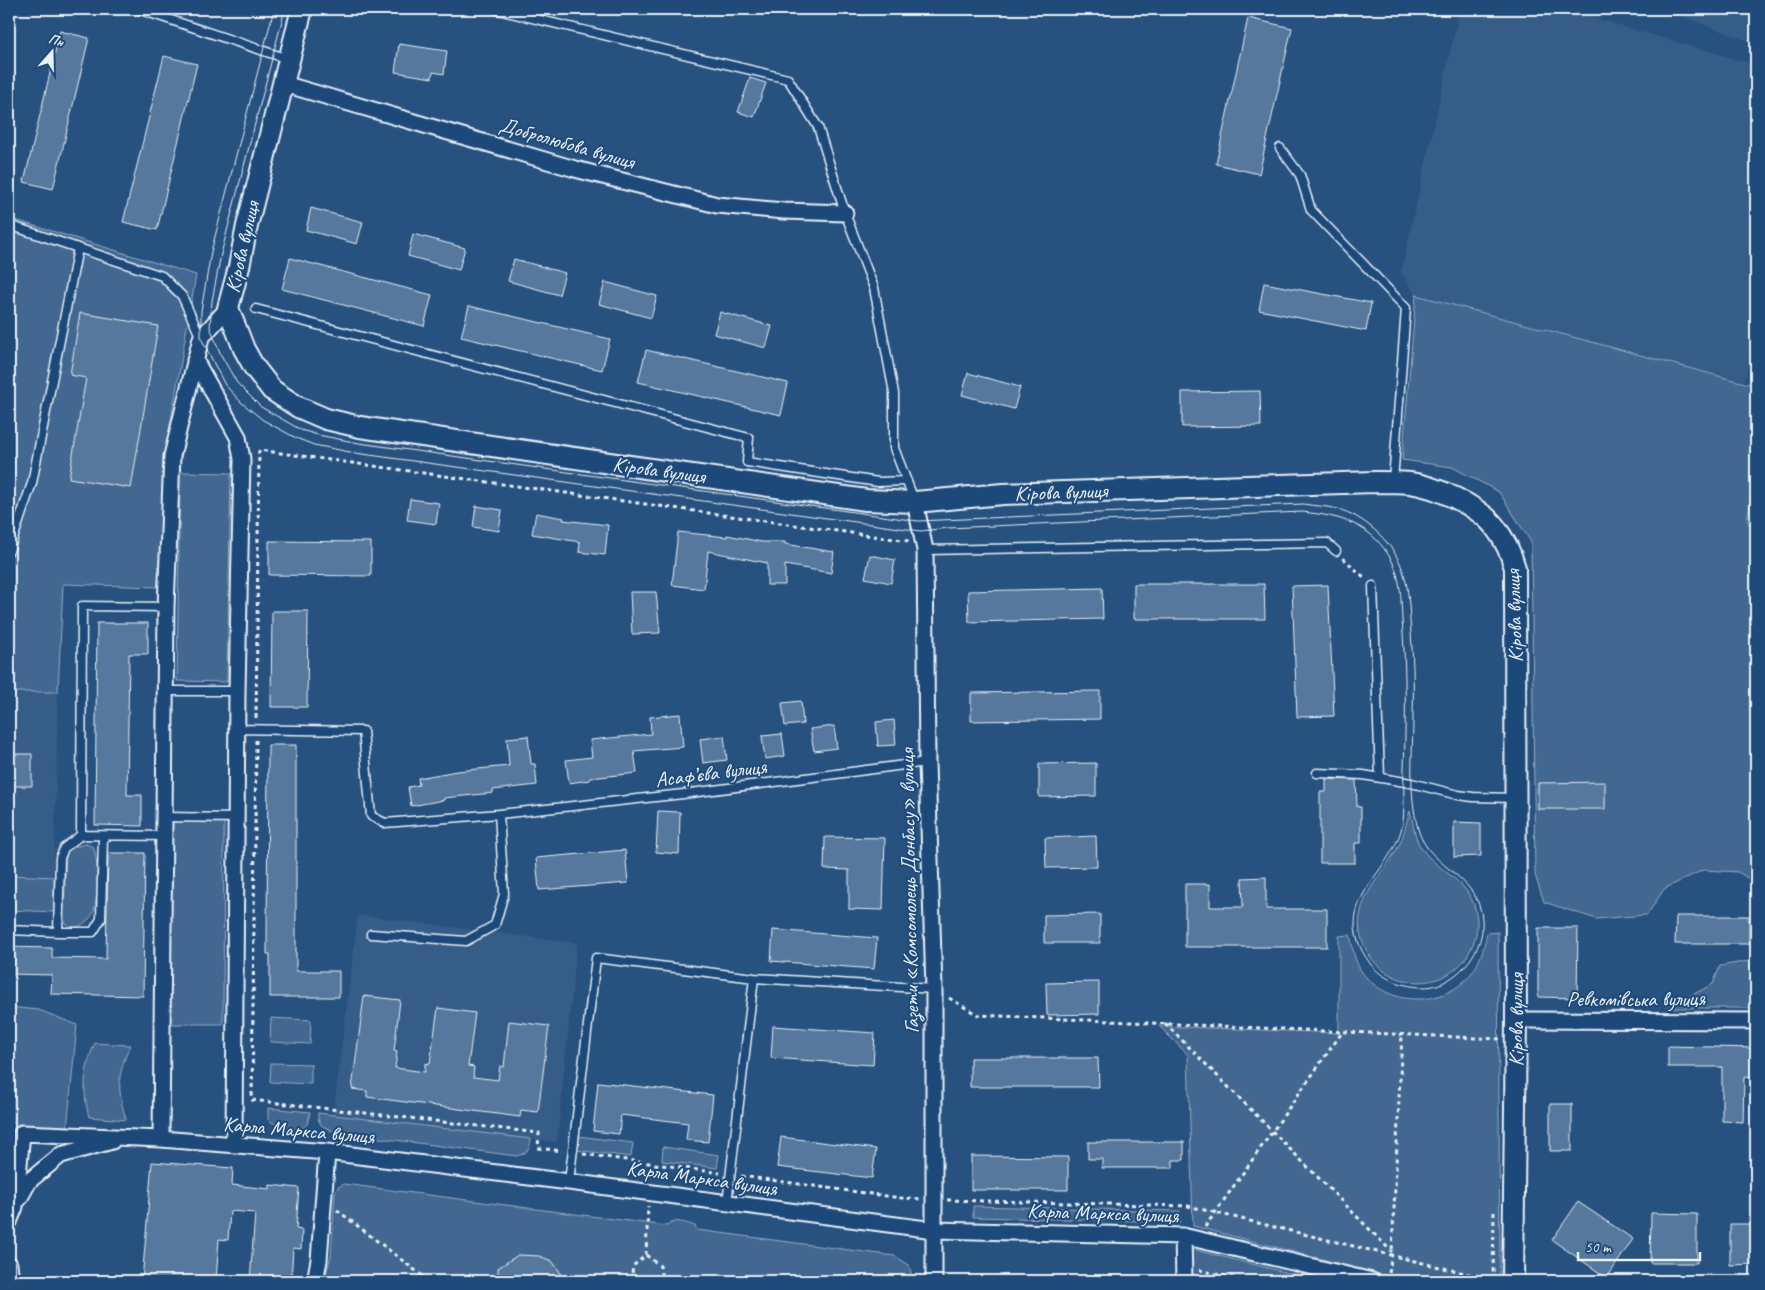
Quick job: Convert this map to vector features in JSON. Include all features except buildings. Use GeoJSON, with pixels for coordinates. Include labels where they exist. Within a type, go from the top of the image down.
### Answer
{"type":"FeatureCollection","features":[{"type":"Feature","properties":{"kind":"main road","name":"Кірова вулиця"},"geometry":{"type":"LineString","coordinates":[[302,9],[249,216],[239,267],[228,308],[244,350],[254,367],[272,390],[298,407],[326,419],[370,429],[866,500],[915,502],[1003,494],[1411,483],[1438,490],[1466,503],[1494,525],[1509,549],[1515,568],[1516,1030],[1513,1281]]}},
{"type":"Feature","properties":{"kind":"street","name":"Добролюбова вулиця"},"geometry":{"type":"LineString","coordinates":[[284,84],[575,169],[718,205],[845,214]]}},
{"type":"Feature","properties":{"kind":"street"},"geometry":{"type":"LineString","coordinates":[[161,1139],[166,607],[172,456],[201,338],[228,308]]}},
{"type":"Feature","properties":{"kind":"street"},"geometry":{"type":"LineString","coordinates":[[195,360],[238,437],[242,459],[237,691],[234,1145]]}},
{"type":"Feature","properties":{"kind":"street","name":"Газети «Комсомолець Донбасу» вулиця"},"geometry":{"type":"LineString","coordinates":[[915,502],[925,550],[927,762],[934,989],[934,1281]]}},
{"type":"Feature","properties":{"kind":"street","name":"Ревкомівська вулиця"},"geometry":{"type":"LineString","coordinates":[[1516,1030],[1756,1021]]}},
{"type":"Feature","properties":{"kind":"street","name":"Карла Маркса вулиця"},"geometry":{"type":"LineString","coordinates":[[15,1207],[22,1133],[161,1139],[328,1152],[934,1230],[1183,1236],[1372,1281]]}},
{"type":"Feature","properties":{"kind":"street"},"geometry":{"type":"LineString","coordinates":[[9,1222],[29,1180],[61,1155],[124,1137]]}},
{"type":"Feature","properties":{"kind":"street"},"geometry":{"type":"LineString","coordinates":[[315,1281],[319,1260],[328,1152]]}},
{"type":"Feature","properties":{"kind":"street"},"geometry":{"type":"LineString","coordinates":[[1183,1236],[1184,1274]]}},
{"type":"Feature","properties":{"kind":"street"},"geometry":{"type":"LineString","coordinates":[[9,1264],[11,1281]]}},
{"type":"Feature","properties":{"kind":"lane"},"geometry":{"type":"LineString","coordinates":[[138,9],[290,60]]}},
{"type":"Feature","properties":{"kind":"lane"},"geometry":{"type":"LineString","coordinates":[[494,9],[788,79],[818,127],[845,214],[874,288],[894,393],[894,448],[915,502]]}},
{"type":"Feature","properties":{"kind":"lane"},"geometry":{"type":"LineString","coordinates":[[1280,148],[1300,175],[1311,210],[1406,308],[1392,483]]}},
{"type":"Feature","properties":{"kind":"lane"},"geometry":{"type":"LineString","coordinates":[[9,225],[162,276],[182,296],[201,338]]}},
{"type":"Feature","properties":{"kind":"lane"},"geometry":{"type":"LineString","coordinates":[[9,551],[32,482],[78,248]]}},
{"type":"Feature","properties":{"kind":"lane"},"geometry":{"type":"LineString","coordinates":[[256,309],[749,438],[747,462],[878,482],[907,481]]}},
{"type":"Feature","properties":{"kind":"lane"},"geometry":{"type":"LineString","coordinates":[[925,550],[1327,543],[1336,550]]}},
{"type":"Feature","properties":{"kind":"lane"},"geometry":{"type":"LineString","coordinates":[[1373,586],[1380,777]]}},
{"type":"Feature","properties":{"kind":"lane"},"geometry":{"type":"LineString","coordinates":[[81,835],[82,606],[166,607]]}},
{"type":"Feature","properties":{"kind":"lane"},"geometry":{"type":"LineString","coordinates":[[166,691],[237,691]]}},
{"type":"Feature","properties":{"kind":"lane","name":"Асаф’єва вулиця"},"geometry":{"type":"LineString","coordinates":[[237,729],[363,730],[371,816],[385,823],[500,814],[683,794],[927,762]]}},
{"type":"Feature","properties":{"kind":"lane"},"geometry":{"type":"LineString","coordinates":[[1317,773],[1380,777],[1473,797],[1516,798]]}},
{"type":"Feature","properties":{"kind":"lane"},"geometry":{"type":"LineString","coordinates":[[371,934],[466,941],[495,925],[504,894],[500,814]]}},
{"type":"Feature","properties":{"kind":"lane"},"geometry":{"type":"LineString","coordinates":[[164,817],[236,818]]}},
{"type":"Feature","properties":{"kind":"lane"},"geometry":{"type":"LineString","coordinates":[[58,932],[60,858],[64,848],[81,835],[163,836]]}},
{"type":"Feature","properties":{"kind":"lane"},"geometry":{"type":"LineString","coordinates":[[9,930],[93,932],[101,919],[104,836]]}},
{"type":"Feature","properties":{"kind":"lane"},"geometry":{"type":"LineString","coordinates":[[569,1182],[596,958],[754,978],[934,989]]}},
{"type":"Feature","properties":{"kind":"lane"},"geometry":{"type":"LineString","coordinates":[[727,1203],[754,978]]}},
{"type":"Feature","properties":{"kind":"path"},"geometry":{"type":"LineString","coordinates":[[925,550],[908,541],[259,450],[252,1100],[539,1133],[538,1148],[902,1198],[1188,1206],[1392,1253],[1493,1280]]}},
{"type":"Feature","properties":{"kind":"path"},"geometry":{"type":"LineString","coordinates":[[1336,550],[1373,586]]}},
{"type":"Feature","properties":{"kind":"path"},"geometry":{"type":"LineString","coordinates":[[934,989],[978,1015],[1402,1034],[1516,1030]]}},
{"type":"Feature","properties":{"kind":"path"},"geometry":{"type":"LineString","coordinates":[[1165,1023],[1392,1253]]}},
{"type":"Feature","properties":{"kind":"path"},"geometry":{"type":"LineString","coordinates":[[1203,1240],[1206,1224],[1214,1212],[1343,1031]]}},
{"type":"Feature","properties":{"kind":"path"},"geometry":{"type":"LineString","coordinates":[[1388,1281],[1392,1253],[1402,1034]]}},
{"type":"Feature","properties":{"kind":"path"},"geometry":{"type":"LineString","coordinates":[[631,1281],[633,1266],[646,1255],[648,1192]]}},
{"type":"Feature","properties":{"kind":"path"},"geometry":{"type":"LineString","coordinates":[[323,1199],[429,1281]]}},
{"type":"Feature","properties":{"kind":"path"},"geometry":{"type":"LineString","coordinates":[[646,1255],[660,1266],[662,1281]]}},
{"type":"Feature","properties":{"kind":"path"},"geometry":{"type":"LineString","coordinates":[[1184,1274],[1246,1281]]}},
{"type":"Feature","properties":{"kind":"shaded area"},"geometry":{"type":"Polygon","coordinates":[[[1460,9],[1563,9],[1756,65],[1756,334],[1744,382],[1416,295],[1401,272],[1460,9]]]}},
{"type":"Feature","properties":{"kind":"shaded area"},"geometry":{"type":"Polygon","coordinates":[[[1662,9],[1756,9],[1756,44],[1662,9]]]}},
{"type":"Feature","properties":{"kind":"shaded area"},"geometry":{"type":"Polygon","coordinates":[[[9,218],[196,275],[165,455],[158,587],[63,584],[58,692],[9,692],[9,218]]]}},
{"type":"Feature","properties":{"kind":"shaded area"},"geometry":{"type":"Polygon","coordinates":[[[1416,295],[1756,386],[1756,469],[1747,520],[1756,537],[1756,883],[1738,872],[1703,870],[1664,889],[1647,915],[1596,919],[1544,902],[1535,875],[1531,542],[1499,492],[1452,467],[1402,460],[1416,295]]]}},
{"type":"Feature","properties":{"kind":"shaded area"},"geometry":{"type":"Polygon","coordinates":[[[1756,469],[1756,537],[1747,520],[1756,469]]]}},
{"type":"Feature","properties":{"kind":"shaded area"},"geometry":{"type":"Polygon","coordinates":[[[180,472],[231,473],[227,682],[177,681],[180,472]]]}},
{"type":"Feature","properties":{"kind":"shaded area"},"geometry":{"type":"Polygon","coordinates":[[[9,692],[58,692],[54,877],[9,875],[9,692]]]}},
{"type":"Feature","properties":{"kind":"shaded area"},"geometry":{"type":"Polygon","coordinates":[[[1410,811],[1419,844],[1435,863],[1462,885],[1474,906],[1477,923],[1471,949],[1461,964],[1448,974],[1432,980],[1416,982],[1400,979],[1386,972],[1373,961],[1364,945],[1359,927],[1362,906],[1400,843],[1410,811]]]}},
{"type":"Feature","properties":{"kind":"shaded area"},"geometry":{"type":"Polygon","coordinates":[[[171,821],[224,822],[223,1024],[169,1024],[171,821]]]}},
{"type":"Feature","properties":{"kind":"shaded area"},"geometry":{"type":"Polygon","coordinates":[[[86,844],[93,847],[97,866],[94,911],[92,916],[84,923],[79,926],[70,927],[66,924],[64,918],[66,853],[69,848],[86,844]]]}},
{"type":"Feature","properties":{"kind":"shaded area"},"geometry":{"type":"Polygon","coordinates":[[[9,875],[54,877],[54,912],[9,910],[9,875]]]}},
{"type":"Feature","properties":{"kind":"shaded area"},"geometry":{"type":"Polygon","coordinates":[[[358,915],[577,943],[557,1142],[333,1115],[358,915]]]}},
{"type":"Feature","properties":{"kind":"shaded area"},"geometry":{"type":"Polygon","coordinates":[[[1498,932],[1500,1281],[1407,1281],[1193,1226],[1188,1055],[1159,1026],[1339,1033],[1339,936],[1350,935],[1357,963],[1373,984],[1386,992],[1400,997],[1415,999],[1431,998],[1459,986],[1470,975],[1479,961],[1487,933],[1498,932]]]}},
{"type":"Feature","properties":{"kind":"shaded area"},"geometry":{"type":"Polygon","coordinates":[[[1756,949],[1756,1008],[1667,1008],[1713,984],[1720,966],[1749,961],[1756,949]]]}},
{"type":"Feature","properties":{"kind":"shaded area"},"geometry":{"type":"Polygon","coordinates":[[[9,1007],[39,1010],[77,1025],[67,1129],[9,1123],[9,1007]]]}},
{"type":"Feature","properties":{"kind":"shaded area"},"geometry":{"type":"Polygon","coordinates":[[[271,1018],[311,1020],[310,1044],[270,1042],[271,1018]]]}},
{"type":"Feature","properties":{"kind":"shaded area"},"geometry":{"type":"Polygon","coordinates":[[[95,1043],[130,1045],[120,1082],[121,1099],[126,1120],[89,1117],[85,1098],[85,1079],[88,1061],[95,1043]]]}},
{"type":"Feature","properties":{"kind":"shaded area"},"geometry":{"type":"Polygon","coordinates":[[[271,1063],[311,1064],[311,1084],[270,1082],[271,1063]]]}},
{"type":"Feature","properties":{"kind":"shaded area"},"geometry":{"type":"Polygon","coordinates":[[[268,1108],[310,1112],[307,1124],[304,1127],[293,1129],[271,1122],[268,1119],[268,1108]]]}},
{"type":"Feature","properties":{"kind":"shaded area"},"geometry":{"type":"Polygon","coordinates":[[[318,1113],[531,1139],[527,1150],[523,1154],[516,1156],[334,1132],[321,1125],[318,1113]]]}},
{"type":"Feature","properties":{"kind":"shaded area"},"geometry":{"type":"Polygon","coordinates":[[[578,1136],[633,1143],[631,1157],[576,1150],[578,1136]]]}},
{"type":"Feature","properties":{"kind":"shaded area"},"geometry":{"type":"Polygon","coordinates":[[[663,1147],[719,1155],[717,1168],[662,1161],[663,1147]]]}},
{"type":"Feature","properties":{"kind":"shaded area"},"geometry":{"type":"Polygon","coordinates":[[[344,1184],[667,1226],[674,1222],[681,1222],[695,1226],[697,1230],[895,1256],[909,1265],[913,1281],[324,1281],[331,1256],[335,1192],[338,1187],[344,1184]]]}},
{"type":"Feature","properties":{"kind":"shaded area"},"geometry":{"type":"Polygon","coordinates":[[[973,1206],[1180,1211],[1180,1222],[973,1217],[973,1206]]]}},
{"type":"Feature","properties":{"kind":"shaded area"},"geometry":{"type":"Polygon","coordinates":[[[1191,1249],[1321,1281],[1192,1281],[1191,1249]]]}},
{"type":"Feature","properties":{"kind":"tram line"},"geometry":{"type":"LineString","coordinates":[[274,9],[211,252],[201,311],[201,338],[225,385],[242,403],[263,420],[296,438],[314,445],[355,453],[921,531],[948,528],[1302,512],[1330,516],[1354,524],[1375,538],[1384,548],[1395,568],[1400,589],[1405,694],[1403,822],[1397,840],[1388,857],[1367,888],[1359,904],[1355,922],[1358,941],[1369,962],[1379,973],[1392,981],[1406,985],[1421,987],[1442,983],[1461,970],[1469,961],[1480,941],[1482,931],[1481,912],[1476,897],[1467,885],[1433,855],[1424,843],[1415,815],[1412,773],[1413,657],[1409,599],[1405,577],[1395,554],[1382,537],[1366,523],[1347,512],[1334,508],[1303,504],[918,521],[359,443],[301,430],[261,407],[237,383],[221,355],[210,327],[212,301],[221,254],[285,9]]}}]}
